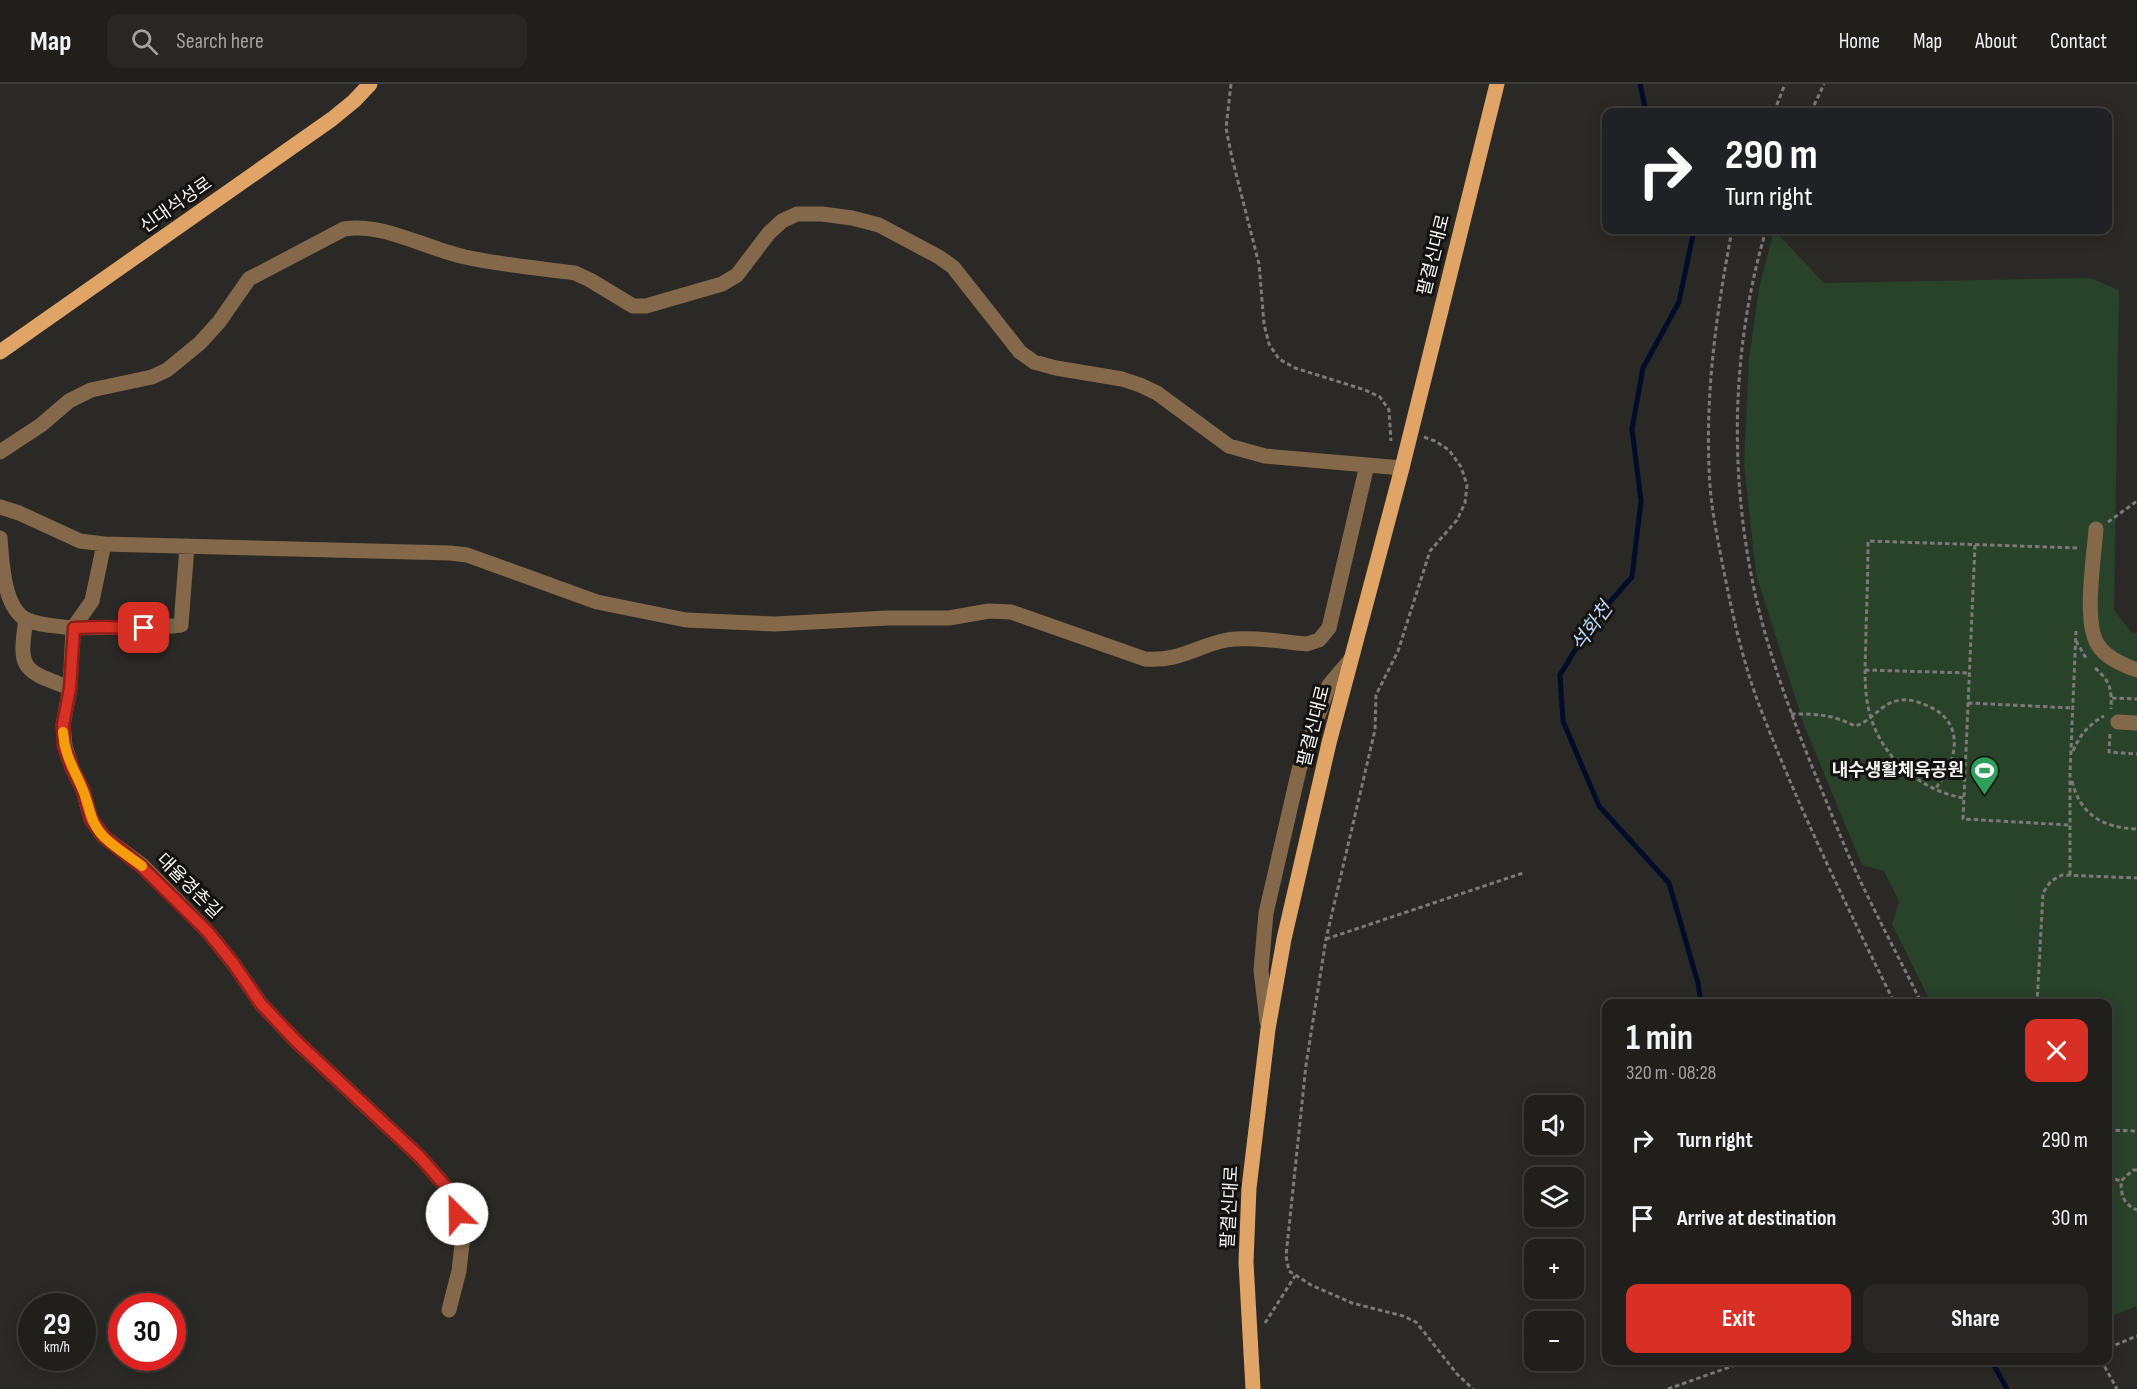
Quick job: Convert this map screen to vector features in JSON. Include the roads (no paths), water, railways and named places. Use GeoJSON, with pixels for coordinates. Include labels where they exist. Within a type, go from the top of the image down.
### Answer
{"type":"FeatureCollection","features":[{"type":"Feature","properties":{"kind":"main road","name":"신대석성로"},"geometry":{"type":"LineString","coordinates":[[0,352],[332,119],[354,102],[370,84]]}},
{"type":"Feature","properties":{"kind":"main road","name":"팔결신대로"},"geometry":{"type":"LineString","coordinates":[[1253,1389],[1246,1262],[1250,1188],[1268,1029],[1284,939],[1304,846],[1396,468],[1410,434],[1497,84]]}},
{"type":"Feature","properties":{"kind":"street"},"geometry":{"type":"LineString","coordinates":[[0,452],[41,425],[69,401],[91,390],[152,377],[167,370],[200,343],[213,329],[249,279],[344,229],[358,226],[467,258],[575,273],[633,306],[646,306],[722,284],[738,275],[769,233],[782,221],[798,214],[822,214],[879,225],[939,257],[965,280],[1020,352],[1034,362],[1122,379],[1140,385],[1157,393],[1229,446],[1265,456],[1396,468]]}},
{"type":"Feature","properties":{"kind":"street"},"geometry":{"type":"LineString","coordinates":[[0,507],[19,513],[80,541],[104,544],[467,555],[597,602],[686,620],[775,624],[887,618],[949,618],[989,611],[1011,612],[1145,659],[1160,660],[1176,658],[1208,644],[1230,639],[1307,644],[1319,640],[1329,628],[1367,465]]}},
{"type":"Feature","properties":{"kind":"street"},"geometry":{"type":"LineString","coordinates":[[2096,529],[2090,624],[2098,646],[2118,663],[2137,670]]}},
{"type":"Feature","properties":{"kind":"street"},"geometry":{"type":"LineString","coordinates":[[0,537],[7,607],[26,619],[50,626],[74,628],[158,628],[181,625],[187,546]]}},
{"type":"Feature","properties":{"kind":"street"},"geometry":{"type":"LineString","coordinates":[[74,628],[92,601],[104,544]]}},
{"type":"Feature","properties":{"kind":"street"},"geometry":{"type":"LineString","coordinates":[[26,619],[21,651],[25,664],[36,675],[70,688]]}},
{"type":"Feature","properties":{"kind":"street","name":"대율경촌길"},"geometry":{"type":"LineString","coordinates":[[74,628],[70,688],[63,725],[64,746],[83,790],[91,819],[104,837],[141,866],[208,932],[261,1004],[297,1042],[420,1157],[448,1189],[457,1214],[462,1244],[459,1271],[449,1310]]}},
{"type":"Feature","properties":{"kind":"street"},"geometry":{"type":"LineString","coordinates":[[1268,1029],[1261,970],[1266,913],[1299,770],[1329,685],[1351,658]]}},
{"type":"Feature","properties":{"kind":"street"},"geometry":{"type":"LineString","coordinates":[[2114,727],[2137,723]]}},
{"type":"Feature","properties":{"kind":"waterway","name":"석화천"},"geometry":{"type":"LineString","coordinates":[[1640,84],[1645,108]]}},
{"type":"Feature","properties":{"kind":"waterway","name":"석화천"},"geometry":{"type":"LineString","coordinates":[[1693,234],[1679,302],[1643,368],[1632,429],[1641,501],[1632,577],[1592,622],[1560,675],[1563,721],[1599,806],[1669,883],[1698,983],[1700,999]]}},
{"type":"Feature","properties":{"kind":"waterway","name":"석화천"},"geometry":{"type":"LineString","coordinates":[[1994,1365],[2007,1389]]}},
{"type":"Feature","properties":{"kind":"place","name":"내수생활체육공원"},"geometry":{"type":"Point","coordinates":[1985,796]}}]}
